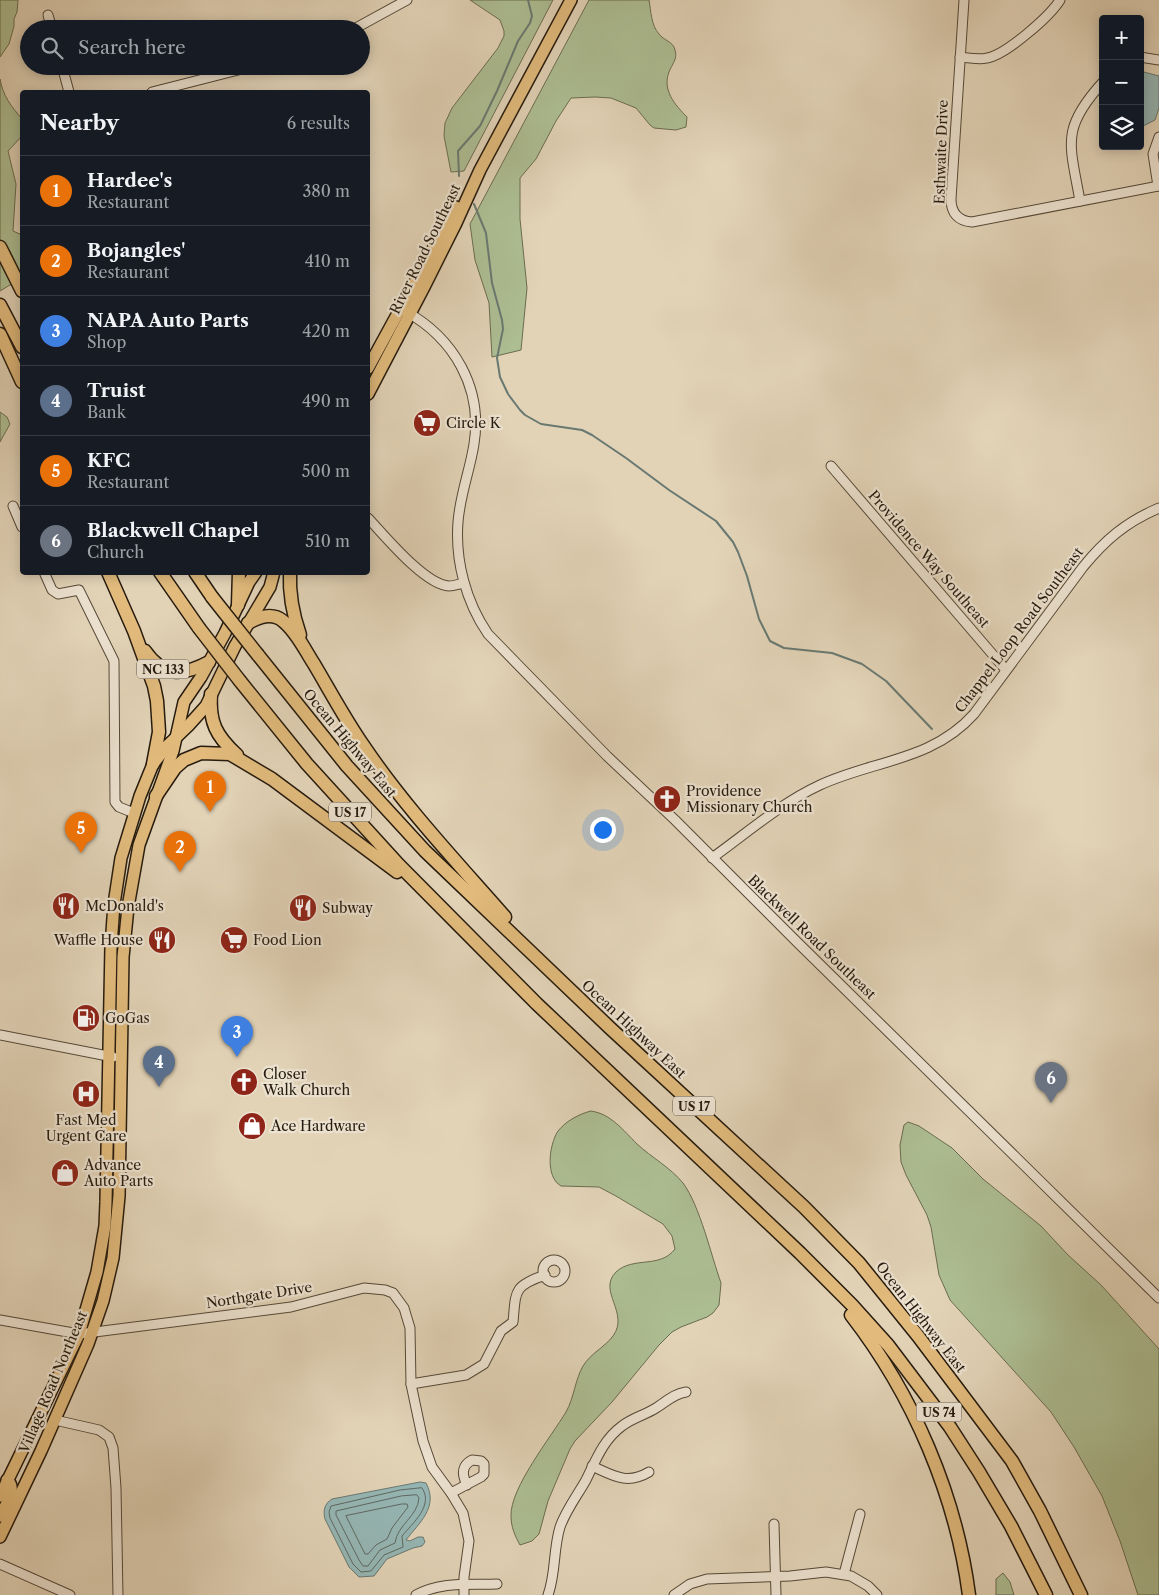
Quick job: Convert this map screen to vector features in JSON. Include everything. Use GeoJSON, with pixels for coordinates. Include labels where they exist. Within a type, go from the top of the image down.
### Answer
{"type":"FeatureCollection","features":[{"type":"Feature","properties":{"kind":"highway"},"geometry":{"type":"LineString","coordinates":[[3,253],[20,278]]}},
{"type":"Feature","properties":{"kind":"highway"},"geometry":{"type":"LineString","coordinates":[[3,253],[20,287]]}},
{"type":"Feature","properties":{"kind":"highway"},"geometry":{"type":"LineString","coordinates":[[0,305],[20,343]]}},
{"type":"Feature","properties":{"kind":"highway"},"geometry":{"type":"LineString","coordinates":[[0,334],[20,378]]}},
{"type":"Feature","properties":{"kind":"highway","name":"NC 133"},"geometry":{"type":"LineString","coordinates":[[109,575],[134,631],[150,659],[166,670],[186,671],[209,662]]}},
{"type":"Feature","properties":{"kind":"highway","name":"US 17"},"geometry":{"type":"LineString","coordinates":[[162,575],[199,628],[240,681],[307,764],[354,817],[537,1004],[800,1253]]}},
{"type":"Feature","properties":{"kind":"highway","name":"Ocean Highway East"},"geometry":{"type":"LineString","coordinates":[[197,575],[212,597],[347,766],[425,851],[610,1028],[804,1207],[859,1263],[918,1336],[1012,1461],[1040,1511],[1081,1595]]}},
{"type":"Feature","properties":{"kind":"highway"},"geometry":{"type":"LineString","coordinates":[[238,605],[239,575]]}},
{"type":"Feature","properties":{"kind":"highway"},"geometry":{"type":"LineString","coordinates":[[290,575],[290,594],[293,611],[306,652]]}},
{"type":"Feature","properties":{"kind":"highway"},"geometry":{"type":"LineString","coordinates":[[248,623],[258,618],[274,616],[281,619],[288,626],[363,745],[393,786],[545,965]]}},
{"type":"Feature","properties":{"kind":"highway"},"geometry":{"type":"LineString","coordinates":[[134,631],[150,672],[157,701],[159,732],[153,764]]}},
{"type":"Feature","properties":{"kind":"highway"},"geometry":{"type":"LineString","coordinates":[[212,694],[210,712],[213,724],[219,737],[241,759]]}},
{"type":"Feature","properties":{"kind":"highway"},"geometry":{"type":"LineString","coordinates":[[156,796],[175,768],[184,760],[210,752],[230,754],[272,779],[394,869],[468,935]]}},
{"type":"Feature","properties":{"kind":"highway"},"geometry":{"type":"LineString","coordinates":[[800,1253],[859,1326],[877,1352],[909,1408],[928,1447],[949,1505],[969,1595]]}},
{"type":"Feature","properties":{"kind":"highway","name":"US 74"},"geometry":{"type":"LineString","coordinates":[[800,1253],[852,1304],[888,1346],[950,1427],[1011,1526],[1046,1595]]}},
{"type":"Feature","properties":{"kind":"main road","name":"River Road Southeast"},"geometry":{"type":"LineString","coordinates":[[370,365],[406,311],[456,223],[480,170],[570,0]]}},
{"type":"Feature","properties":{"kind":"main road","name":"River Road Southeast"},"geometry":{"type":"LineString","coordinates":[[370,390],[406,311]]}},
{"type":"Feature","properties":{"kind":"main road","name":"NC 133"},"geometry":{"type":"LineString","coordinates":[[209,662],[254,575]]}},
{"type":"Feature","properties":{"kind":"main road"},"geometry":{"type":"LineString","coordinates":[[125,934],[123,890],[138,822],[134,813],[153,764],[166,746],[201,713],[248,623],[270,587],[273,575]]}},
{"type":"Feature","properties":{"kind":"main road"},"geometry":{"type":"LineString","coordinates":[[125,934],[134,867],[139,846],[169,763],[184,702],[209,662]]}},
{"type":"Feature","properties":{"kind":"main road","name":"Village Road Northeast"},"geometry":{"type":"LineString","coordinates":[[0,1496],[4,1479],[79,1334],[91,1298],[105,1226],[108,1057],[114,904],[121,858],[134,813]]}},
{"type":"Feature","properties":{"kind":"main road","name":"Village Road Northeast"},"geometry":{"type":"LineString","coordinates":[[0,1537],[55,1420],[92,1333],[108,1282],[118,1223],[125,934]]}},
{"type":"Feature","properties":{"kind":"main road"},"geometry":{"type":"LineString","coordinates":[[0,1516],[12,1488],[11,1483],[4,1479]]}},
{"type":"Feature","properties":{"kind":"street"},"geometry":{"type":"LineString","coordinates":[[370,20],[407,0]]}},
{"type":"Feature","properties":{"kind":"street","name":"Esthwaite Drive"},"geometry":{"type":"LineString","coordinates":[[964,0],[951,199],[951,206],[960,220],[972,222],[1158,186]]}},
{"type":"Feature","properties":{"kind":"street"},"geometry":{"type":"LineString","coordinates":[[960,57],[987,58],[997,54],[1045,18],[1060,0]]}},
{"type":"Feature","properties":{"kind":"street"},"geometry":{"type":"LineString","coordinates":[[48,15],[49,20]]}},
{"type":"Feature","properties":{"kind":"street"},"geometry":{"type":"LineString","coordinates":[[1144,58],[1159,60]]}},
{"type":"Feature","properties":{"kind":"street"},"geometry":{"type":"LineString","coordinates":[[64,75],[68,90]]}},
{"type":"Feature","properties":{"kind":"street"},"geometry":{"type":"LineString","coordinates":[[160,90],[219,75]]}},
{"type":"Feature","properties":{"kind":"street"},"geometry":{"type":"LineString","coordinates":[[1080,201],[1071,151],[1071,135],[1076,118],[1099,87]]}},
{"type":"Feature","properties":{"kind":"street"},"geometry":{"type":"LineString","coordinates":[[1158,186],[1153,154],[1159,137]]}},
{"type":"Feature","properties":{"kind":"street","name":"Blackwell Road Southeast"},"geometry":{"type":"LineString","coordinates":[[406,311],[438,336],[456,356],[467,377],[474,401],[474,443],[458,521],[458,556],[464,582],[481,623],[496,643],[607,756],[675,820],[1159,1298]]}},
{"type":"Feature","properties":{"kind":"street","name":"Providence Way Southeast"},"geometry":{"type":"LineString","coordinates":[[831,466],[1006,670]]}},
{"type":"Feature","properties":{"kind":"street"},"geometry":{"type":"LineString","coordinates":[[13,506],[20,522]]}},
{"type":"Feature","properties":{"kind":"street","name":"Chappel Loop Road Southeast"},"geometry":{"type":"LineString","coordinates":[[712,858],[781,809],[819,786],[837,778],[910,756],[956,732],[974,714],[1101,545],[1132,521],[1159,508]]}},
{"type":"Feature","properties":{"kind":"street"},"geometry":{"type":"LineString","coordinates":[[370,520],[398,550],[432,580],[449,586],[464,582]]}},
{"type":"Feature","properties":{"kind":"street"},"geometry":{"type":"LineString","coordinates":[[45,575],[52,590],[58,594],[79,590],[114,661],[115,802],[119,807],[134,813]]}},
{"type":"Feature","properties":{"kind":"street"},"geometry":{"type":"LineString","coordinates":[[0,1035],[121,1058]]}},
{"type":"Feature","properties":{"kind":"street"},"geometry":{"type":"LineString","coordinates":[[411,1384],[466,1375],[484,1364],[501,1331],[513,1322],[514,1298],[519,1288],[530,1280],[545,1275]]}},
{"type":"Feature","properties":{"kind":"street","name":"Northgate Drive"},"geometry":{"type":"LineString","coordinates":[[0,1320],[79,1334],[290,1307],[364,1288],[385,1290],[393,1294],[399,1300],[410,1328],[411,1384],[423,1441],[432,1467],[452,1493],[463,1513],[469,1541],[463,1584],[464,1595]]}},
{"type":"Feature","properties":{"kind":"street"},"geometry":{"type":"LineString","coordinates":[[548,1595],[554,1576],[556,1546],[562,1522],[605,1443],[622,1426],[652,1410],[673,1395],[686,1392]]}},
{"type":"Feature","properties":{"kind":"street"},"geometry":{"type":"LineString","coordinates":[[55,1420],[99,1430],[105,1433],[112,1442],[116,1488],[118,1595]]}},
{"type":"Feature","properties":{"kind":"street"},"geometry":{"type":"LineString","coordinates":[[592,1466],[615,1476],[629,1479],[636,1479],[650,1472]]}},
{"type":"Feature","properties":{"kind":"street"},"geometry":{"type":"LineString","coordinates":[[452,1493],[467,1485]]}},
{"type":"Feature","properties":{"kind":"street"},"geometry":{"type":"LineString","coordinates":[[844,1574],[860,1514]]}},
{"type":"Feature","properties":{"kind":"street"},"geometry":{"type":"LineString","coordinates":[[774,1524],[776,1595]]}},
{"type":"Feature","properties":{"kind":"street"},"geometry":{"type":"LineString","coordinates":[[0,1564],[70,1595]]}},
{"type":"Feature","properties":{"kind":"street"},"geometry":{"type":"LineString","coordinates":[[674,1595],[690,1584],[707,1579],[826,1572],[844,1574],[858,1580],[877,1595]]}},
{"type":"Feature","properties":{"kind":"street"},"geometry":{"type":"LineString","coordinates":[[416,1595],[438,1586],[497,1584]]}},
{"type":"Feature","properties":{"kind":"green space"},"geometry":{"type":"Polygon","coordinates":[[[0,0],[18,0],[9,44],[0,57],[0,0]]]}},
{"type":"Feature","properties":{"kind":"green space"},"geometry":{"type":"Polygon","coordinates":[[[470,0],[553,0],[464,171],[451,172],[444,136],[445,123],[452,108],[498,48],[504,36],[500,20],[470,0]]]}},
{"type":"Feature","properties":{"kind":"green space"},"geometry":{"type":"Polygon","coordinates":[[[589,0],[649,0],[656,30],[673,45],[676,53],[667,79],[667,85],[674,102],[687,117],[686,127],[676,130],[654,128],[636,108],[611,98],[571,98],[556,121],[536,159],[520,178],[520,219],[527,288],[521,350],[492,357],[489,303],[475,260],[470,224],[589,0]]]}},
{"type":"Feature","properties":{"kind":"green space"},"geometry":{"type":"Polygon","coordinates":[[[0,79],[3,91],[20,117],[20,138],[8,151],[16,184],[13,231],[20,234],[20,284],[10,285],[0,291],[0,79]]]}},
{"type":"Feature","properties":{"kind":"green space"},"geometry":{"type":"Polygon","coordinates":[[[0,412],[7,417],[10,424],[0,442],[0,412]]]}},
{"type":"Feature","properties":{"kind":"green space"},"geometry":{"type":"Polygon","coordinates":[[[591,1111],[611,1119],[637,1144],[673,1172],[683,1183],[700,1217],[721,1283],[719,1305],[707,1317],[672,1332],[612,1402],[575,1441],[548,1501],[539,1534],[532,1541],[520,1545],[511,1520],[512,1505],[517,1491],[532,1463],[566,1412],[583,1366],[590,1357],[610,1340],[617,1327],[618,1319],[610,1287],[611,1279],[623,1267],[630,1264],[662,1259],[675,1249],[672,1236],[663,1224],[616,1196],[599,1187],[561,1186],[556,1182],[550,1160],[555,1137],[561,1127],[569,1121],[591,1111]]]}},
{"type":"Feature","properties":{"kind":"green space"},"geometry":{"type":"Polygon","coordinates":[[[908,1122],[919,1126],[952,1148],[983,1179],[1041,1226],[1068,1255],[1101,1285],[1159,1349],[1159,1595],[1138,1595],[1120,1541],[1102,1496],[1051,1412],[950,1300],[939,1275],[931,1227],[927,1215],[901,1162],[900,1145],[904,1125],[908,1122]]]}},
{"type":"Feature","properties":{"kind":"green space"},"geometry":{"type":"Polygon","coordinates":[[[1003,1573],[1010,1582],[1014,1595],[996,1595],[996,1579],[1003,1573]]]}},
{"type":"Feature","properties":{"kind":"water"},"geometry":{"type":"Polygon","coordinates":[[[1144,72],[1159,76],[1159,108],[1155,120],[1144,126],[1144,72]]]}},
{"type":"Feature","properties":{"kind":"water"},"geometry":{"type":"Polygon","coordinates":[[[420,1482],[426,1483],[430,1500],[429,1507],[426,1514],[406,1540],[410,1541],[423,1537],[425,1542],[422,1546],[387,1559],[374,1576],[359,1577],[349,1567],[325,1519],[324,1510],[326,1505],[332,1499],[420,1482]]]}},
{"type":"Feature","properties":{"kind":"waterway"},"geometry":{"type":"LineString","coordinates":[[459,176],[458,151],[480,126],[518,41],[530,23],[532,16],[528,0]]}},
{"type":"Feature","properties":{"kind":"waterway"},"geometry":{"type":"LineString","coordinates":[[474,204],[486,233],[492,283],[502,320],[503,329],[497,358],[500,377],[508,394],[520,410],[541,424],[582,430],[592,435],[716,521],[733,542],[738,552],[759,619],[770,641],[784,648],[832,653],[862,664],[886,681],[932,729]]}},
{"type":"Feature","properties":{"kind":"place","name":"Circle K"},"geometry":{"type":"Point","coordinates":[427,423]}},
{"type":"Feature","properties":{"kind":"place","name":"Providence Missionary Church"},"geometry":{"type":"Point","coordinates":[667,799]}},
{"type":"Feature","properties":{"kind":"place","name":"Hardee's"},"geometry":{"type":"Point","coordinates":[210,812]}},
{"type":"Feature","properties":{"kind":"place","name":"KFC"},"geometry":{"type":"Point","coordinates":[81,853]}},
{"type":"Feature","properties":{"kind":"place","name":"Bojangles'"},"geometry":{"type":"Point","coordinates":[180,872]}},
{"type":"Feature","properties":{"kind":"place","name":"McDonald's"},"geometry":{"type":"Point","coordinates":[66,906]}},
{"type":"Feature","properties":{"kind":"place","name":"Subway"},"geometry":{"type":"Point","coordinates":[303,908]}},
{"type":"Feature","properties":{"kind":"place","name":"Waffle House"},"geometry":{"type":"Point","coordinates":[162,940]}},
{"type":"Feature","properties":{"kind":"place","name":"Food Lion"},"geometry":{"type":"Point","coordinates":[234,940]}},
{"type":"Feature","properties":{"kind":"place","name":"GoGas"},"geometry":{"type":"Point","coordinates":[86,1018]}},
{"type":"Feature","properties":{"kind":"place","name":"NAPA Auto Parts"},"geometry":{"type":"Point","coordinates":[237,1057]}},
{"type":"Feature","properties":{"kind":"place","name":"Closer Walk Church"},"geometry":{"type":"Point","coordinates":[244,1082]}},
{"type":"Feature","properties":{"kind":"place","name":"Truist"},"geometry":{"type":"Point","coordinates":[159,1087]}},
{"type":"Feature","properties":{"kind":"place","name":"Fast Med Urgent Care"},"geometry":{"type":"Point","coordinates":[86,1094]}},
{"type":"Feature","properties":{"kind":"place","name":"Blackwell Chapel"},"geometry":{"type":"Point","coordinates":[1051,1103]}},
{"type":"Feature","properties":{"kind":"place","name":"Ace Hardware"},"geometry":{"type":"Point","coordinates":[252,1126]}},
{"type":"Feature","properties":{"kind":"place","name":"Advance Auto Parts"},"geometry":{"type":"Point","coordinates":[65,1173]}}]}
